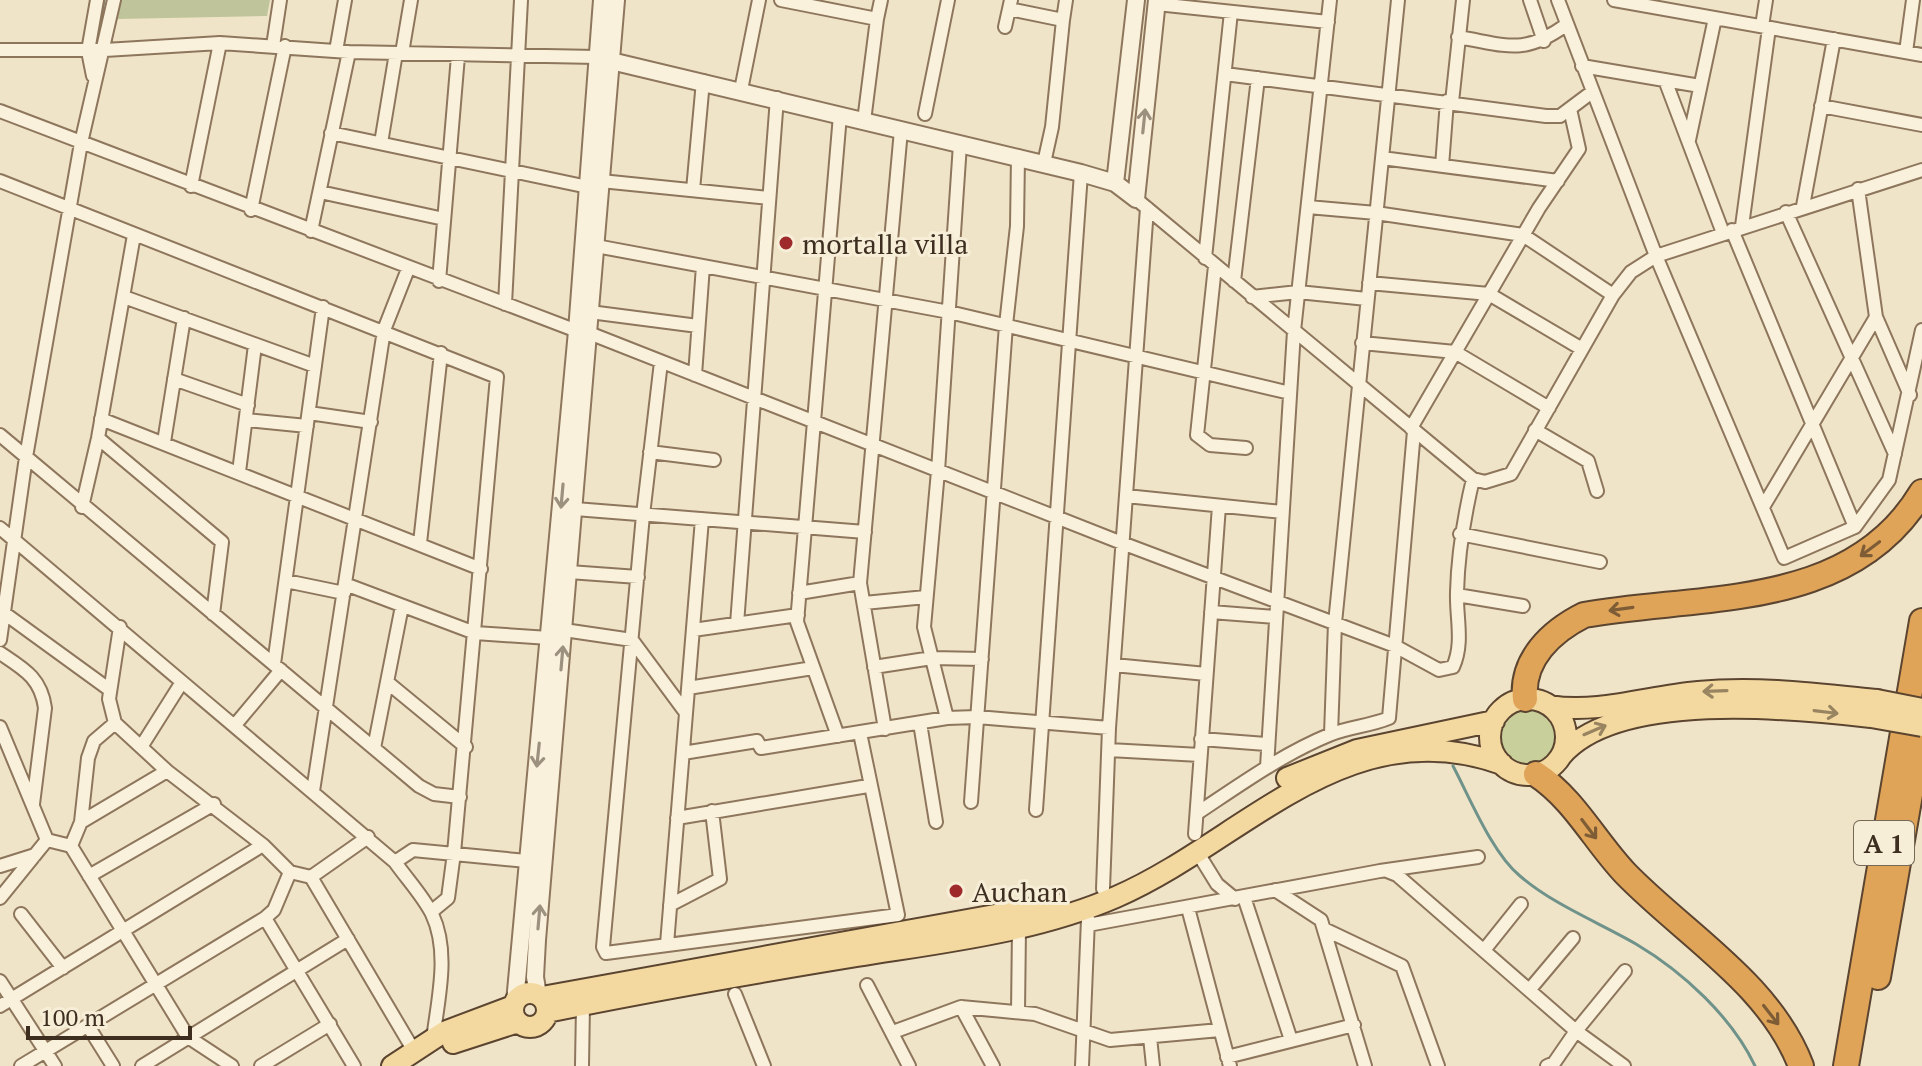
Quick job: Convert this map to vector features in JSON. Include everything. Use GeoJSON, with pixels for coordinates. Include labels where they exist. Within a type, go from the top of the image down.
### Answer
{"type":"FeatureCollection","features":[{"type":"Feature","properties":{"kind":"highway"},"geometry":{"type":"LineString","coordinates":[[1525,699],[1531,665],[1558,628],[1584,615],[1776,590],[1821,578],[1854,561],[1887,536],[1922,492]]}},
{"type":"Feature","properties":{"kind":"highway","name":"A 1"},"geometry":{"type":"LineString","coordinates":[[1846,1066],[1922,621]]}},
{"type":"Feature","properties":{"kind":"highway","name":"A 1"},"geometry":{"type":"LineString","coordinates":[[1862,1066],[1922,726]]}},
{"type":"Feature","properties":{"kind":"highway"},"geometry":{"type":"LineString","coordinates":[[1536,774],[1557,788],[1626,873],[1754,993],[1777,1023],[1801,1066]]}},
{"type":"Feature","properties":{"kind":"main road"},"geometry":{"type":"LineString","coordinates":[[1502,764],[1492,749],[1494,721],[1503,708],[1525,699],[1550,706],[1587,709],[1698,692],[1743,690],[1874,708],[1922,726]]}},
{"type":"Feature","properties":{"kind":"main road"},"geometry":{"type":"LineString","coordinates":[[1550,706],[1564,723],[1566,734],[1561,756]]}},
{"type":"Feature","properties":{"kind":"main road"},"geometry":{"type":"LineString","coordinates":[[542,1001],[1042,908],[1103,889],[1277,798],[1343,769],[1435,750],[1482,756],[1518,773],[1536,774],[1546,771],[1574,741],[1600,727],[1701,708],[1922,709]]}},
{"type":"Feature","properties":{"kind":"main road"},"geometry":{"type":"LineString","coordinates":[[392,1066],[457,1042],[515,1010],[525,993],[542,1001],[583,1005],[679,985],[1088,916],[1279,782],[1336,757],[1494,721]]}},
{"type":"Feature","properties":{"kind":"main road"},"geometry":{"type":"LineString","coordinates":[[515,1010],[535,1026],[542,1001]]}},
{"type":"Feature","properties":{"kind":"main road"},"geometry":{"type":"LineString","coordinates":[[414,1059],[433,1039],[515,1010]]}},
{"type":"Feature","properties":{"kind":"street"},"geometry":{"type":"LineString","coordinates":[[94,78],[88,51],[97,0]]}},
{"type":"Feature","properties":{"kind":"street"},"geometry":{"type":"LineString","coordinates":[[0,640],[26,457],[81,143],[94,78],[105,50],[114,0]]}},
{"type":"Feature","properties":{"kind":"street"},"geometry":{"type":"LineString","coordinates":[[251,210],[279,46],[280,0]]}},
{"type":"Feature","properties":{"kind":"street"},"geometry":{"type":"LineString","coordinates":[[311,231],[331,133],[343,51],[345,0]]}},
{"type":"Feature","properties":{"kind":"street"},"geometry":{"type":"LineString","coordinates":[[381,143],[411,0]]}},
{"type":"Feature","properties":{"kind":"street"},"geometry":{"type":"LineString","coordinates":[[505,304],[521,0]]}},
{"type":"Feature","properties":{"kind":"street"},"geometry":{"type":"LineString","coordinates":[[542,1001],[535,977],[537,940],[557,634],[604,59],[602,0]]}},
{"type":"Feature","properties":{"kind":"street"},"geometry":{"type":"LineString","coordinates":[[604,59],[616,0]]}},
{"type":"Feature","properties":{"kind":"street"},"geometry":{"type":"LineString","coordinates":[[741,90],[759,0]]}},
{"type":"Feature","properties":{"kind":"street"},"geometry":{"type":"LineString","coordinates":[[781,0],[877,19]]}},
{"type":"Feature","properties":{"kind":"street"},"geometry":{"type":"LineString","coordinates":[[864,121],[881,0]]}},
{"type":"Feature","properties":{"kind":"street"},"geometry":{"type":"LineString","coordinates":[[925,114],[948,0]]}},
{"type":"Feature","properties":{"kind":"street"},"geometry":{"type":"LineString","coordinates":[[1044,163],[1052,127],[1066,0]]}},
{"type":"Feature","properties":{"kind":"street"},"geometry":{"type":"LineString","coordinates":[[1115,183],[1136,0]]}},
{"type":"Feature","properties":{"kind":"street"},"geometry":{"type":"LineString","coordinates":[[1267,767],[1266,744],[1294,331],[1330,0]]}},
{"type":"Feature","properties":{"kind":"street"},"geometry":{"type":"LineString","coordinates":[[1331,734],[1335,623],[1398,0]]}},
{"type":"Feature","properties":{"kind":"street"},"geometry":{"type":"LineString","coordinates":[[1442,166],[1463,0]]}},
{"type":"Feature","properties":{"kind":"street"},"geometry":{"type":"LineString","coordinates":[[1530,0],[1544,41]]}},
{"type":"Feature","properties":{"kind":"street"},"geometry":{"type":"LineString","coordinates":[[1558,0],[1656,256],[1784,558],[1855,527],[1889,480],[1922,330]]}},
{"type":"Feature","properties":{"kind":"street"},"geometry":{"type":"LineString","coordinates":[[1614,0],[1922,55]]}},
{"type":"Feature","properties":{"kind":"street"},"geometry":{"type":"LineString","coordinates":[[1693,14],[1696,0]]}},
{"type":"Feature","properties":{"kind":"street"},"geometry":{"type":"LineString","coordinates":[[1732,230],[1765,27],[1766,0]]}},
{"type":"Feature","properties":{"kind":"street"},"geometry":{"type":"LineString","coordinates":[[1906,52],[1913,0]]}},
{"type":"Feature","properties":{"kind":"street"},"geometry":{"type":"LineString","coordinates":[[1103,889],[1109,728],[1137,357],[1142,203],[1157,2],[1328,22]]}},
{"type":"Feature","properties":{"kind":"street"},"geometry":{"type":"LineString","coordinates":[[1005,27],[1010,4],[1063,20]]}},
{"type":"Feature","properties":{"kind":"street"},"geometry":{"type":"LineString","coordinates":[[1231,12],[1197,435],[1210,445],[1246,448]]}},
{"type":"Feature","properties":{"kind":"street"},"geometry":{"type":"LineString","coordinates":[[1688,142],[1715,18]]}},
{"type":"Feature","properties":{"kind":"street"},"geometry":{"type":"LineString","coordinates":[[1458,37],[1522,48],[1544,41],[1566,25]]}},
{"type":"Feature","properties":{"kind":"street"},"geometry":{"type":"LineString","coordinates":[[1803,206],[1834,39]]}},
{"type":"Feature","properties":{"kind":"street"},"geometry":{"type":"LineString","coordinates":[[0,50],[88,51],[220,43],[458,56],[604,59],[1081,173],[1115,183],[1142,203],[1473,479],[1485,482],[1511,474],[1613,295],[1631,272],[1656,256],[1922,170]]}},
{"type":"Feature","properties":{"kind":"street"},"geometry":{"type":"LineString","coordinates":[[191,186],[220,43]]}},
{"type":"Feature","properties":{"kind":"street"},"geometry":{"type":"LineString","coordinates":[[439,281],[458,56]]}},
{"type":"Feature","properties":{"kind":"street"},"geometry":{"type":"LineString","coordinates":[[1582,66],[1700,86]]}},
{"type":"Feature","properties":{"kind":"street"},"geometry":{"type":"LineString","coordinates":[[1225,74],[1546,116],[1560,116],[1592,92]]}},
{"type":"Feature","properties":{"kind":"street"},"geometry":{"type":"LineString","coordinates":[[1234,281],[1258,78]]}},
{"type":"Feature","properties":{"kind":"street"},"geometry":{"type":"LineString","coordinates":[[1665,80],[1688,142],[1732,230],[1855,527]]}},
{"type":"Feature","properties":{"kind":"street"},"geometry":{"type":"LineString","coordinates":[[693,190],[703,81]]}},
{"type":"Feature","properties":{"kind":"street"},"geometry":{"type":"LineString","coordinates":[[737,624],[777,98]]}},
{"type":"Feature","properties":{"kind":"street"},"geometry":{"type":"LineString","coordinates":[[1821,106],[1922,125]]}},
{"type":"Feature","properties":{"kind":"street"},"geometry":{"type":"LineString","coordinates":[[1199,812],[1267,767],[1331,734],[1362,729],[1389,718],[1413,429],[1523,235],[1579,149],[1570,109]]}},
{"type":"Feature","properties":{"kind":"street"},"geometry":{"type":"LineString","coordinates":[[0,111],[251,210],[583,332],[1057,518],[1395,646],[1439,670],[1453,667],[1460,652],[1457,595],[1460,534],[1473,479]]}},
{"type":"Feature","properties":{"kind":"street"},"geometry":{"type":"LineString","coordinates":[[838,736],[797,622],[840,115]]}},
{"type":"Feature","properties":{"kind":"street"},"geometry":{"type":"LineString","coordinates":[[885,729],[860,583],[901,130]]}},
{"type":"Feature","properties":{"kind":"street"},"geometry":{"type":"LineString","coordinates":[[331,133],[512,171],[594,184],[769,198]]}},
{"type":"Feature","properties":{"kind":"street"},"geometry":{"type":"LineString","coordinates":[[947,718],[924,627],[960,144]]}},
{"type":"Feature","properties":{"kind":"street"},"geometry":{"type":"LineString","coordinates":[[971,802],[1006,325],[1017,226],[1018,156]]}},
{"type":"Feature","properties":{"kind":"street"},"geometry":{"type":"LineString","coordinates":[[1382,158],[1558,181]]}},
{"type":"Feature","properties":{"kind":"street"},"geometry":{"type":"LineString","coordinates":[[1036,810],[1081,173]]}},
{"type":"Feature","properties":{"kind":"street"},"geometry":{"type":"LineString","coordinates":[[0,181],[497,377],[466,747],[454,853],[448,898],[431,912]]}},
{"type":"Feature","properties":{"kind":"street"},"geometry":{"type":"LineString","coordinates":[[515,1010],[527,861],[557,634],[569,572],[583,332],[590,312],[596,246],[594,184]]}},
{"type":"Feature","properties":{"kind":"street"},"geometry":{"type":"LineString","coordinates":[[1858,189],[1876,317],[1910,395]]}},
{"type":"Feature","properties":{"kind":"street"},"geometry":{"type":"LineString","coordinates":[[320,192],[444,219]]}},
{"type":"Feature","properties":{"kind":"street"},"geometry":{"type":"LineString","coordinates":[[1308,207],[1376,213],[1523,235],[1613,295]]}},
{"type":"Feature","properties":{"kind":"street"},"geometry":{"type":"LineString","coordinates":[[1786,212],[1895,454]]}},
{"type":"Feature","properties":{"kind":"street"},"geometry":{"type":"LineString","coordinates":[[82,507],[98,438],[134,235]]}},
{"type":"Feature","properties":{"kind":"street"},"geometry":{"type":"LineString","coordinates":[[596,246],[949,312],[1290,393]]}},
{"type":"Feature","properties":{"kind":"street"},"geometry":{"type":"LineString","coordinates":[[695,375],[703,266]]}},
{"type":"Feature","properties":{"kind":"street"},"geometry":{"type":"LineString","coordinates":[[313,791],[384,330],[408,269]]}},
{"type":"Feature","properties":{"kind":"street"},"geometry":{"type":"LineString","coordinates":[[1369,283],[1489,294],[1582,349]]}},
{"type":"Feature","properties":{"kind":"street"},"geometry":{"type":"LineString","coordinates":[[1252,297],[1298,292],[1367,299]]}},
{"type":"Feature","properties":{"kind":"street"},"geometry":{"type":"LineString","coordinates":[[124,297],[315,366]]}},
{"type":"Feature","properties":{"kind":"street"},"geometry":{"type":"LineString","coordinates":[[235,725],[277,667],[323,307]]}},
{"type":"Feature","properties":{"kind":"street"},"geometry":{"type":"LineString","coordinates":[[590,312],[698,326]]}},
{"type":"Feature","properties":{"kind":"street"},"geometry":{"type":"LineString","coordinates":[[1763,507],[1876,317]]}},
{"type":"Feature","properties":{"kind":"street"},"geometry":{"type":"LineString","coordinates":[[164,442],[184,318]]}},
{"type":"Feature","properties":{"kind":"street"},"geometry":{"type":"LineString","coordinates":[[1362,343],[1455,352],[1549,408]]}},
{"type":"Feature","properties":{"kind":"street"},"geometry":{"type":"LineString","coordinates":[[239,472],[255,345]]}},
{"type":"Feature","properties":{"kind":"street"},"geometry":{"type":"LineString","coordinates":[[420,543],[441,353]]}},
{"type":"Feature","properties":{"kind":"street"},"geometry":{"type":"LineString","coordinates":[[661,362],[643,515],[603,947],[606,953],[613,954],[667,944],[898,915],[927,922],[929,929]]}},
{"type":"Feature","properties":{"kind":"street"},"geometry":{"type":"LineString","coordinates":[[174,379],[248,405]]}},
{"type":"Feature","properties":{"kind":"street"},"geometry":{"type":"LineString","coordinates":[[101,419],[481,569]]}},
{"type":"Feature","properties":{"kind":"street"},"geometry":{"type":"LineString","coordinates":[[246,420],[371,422]]}},
{"type":"Feature","properties":{"kind":"street"},"geometry":{"type":"LineString","coordinates":[[1535,430],[1588,461],[1597,491]]}},
{"type":"Feature","properties":{"kind":"street"},"geometry":{"type":"LineString","coordinates":[[0,435],[82,507],[419,786],[434,794],[460,797]]}},
{"type":"Feature","properties":{"kind":"street"},"geometry":{"type":"LineString","coordinates":[[98,438],[222,542],[213,614]]}},
{"type":"Feature","properties":{"kind":"street"},"geometry":{"type":"LineString","coordinates":[[650,452],[714,460]]}},
{"type":"Feature","properties":{"kind":"street"},"geometry":{"type":"LineString","coordinates":[[1126,496],[1282,512]]}},
{"type":"Feature","properties":{"kind":"street"},"geometry":{"type":"LineString","coordinates":[[1219,506],[1196,842],[1217,884],[1240,898],[1291,1040]]}},
{"type":"Feature","properties":{"kind":"street"},"geometry":{"type":"LineString","coordinates":[[575,509],[865,532]]}},
{"type":"Feature","properties":{"kind":"street"},"geometry":{"type":"LineString","coordinates":[[667,944],[702,519]]}},
{"type":"Feature","properties":{"kind":"street"},"geometry":{"type":"LineString","coordinates":[[1,530],[120,627],[395,862],[431,912],[441,957],[433,1039]]}},
{"type":"Feature","properties":{"kind":"street"},"geometry":{"type":"LineString","coordinates":[[1460,534],[1600,562]]}},
{"type":"Feature","properties":{"kind":"street"},"geometry":{"type":"LineString","coordinates":[[569,572],[638,577]]}},
{"type":"Feature","properties":{"kind":"street"},"geometry":{"type":"LineString","coordinates":[[286,581],[345,588],[475,633],[557,634],[632,640],[686,713]]}},
{"type":"Feature","properties":{"kind":"street"},"geometry":{"type":"LineString","coordinates":[[799,593],[860,583]]}},
{"type":"Feature","properties":{"kind":"street"},"geometry":{"type":"LineString","coordinates":[[1457,595],[1523,606]]}},
{"type":"Feature","properties":{"kind":"street"},"geometry":{"type":"LineString","coordinates":[[864,603],[926,597]]}},
{"type":"Feature","properties":{"kind":"street"},"geometry":{"type":"LineString","coordinates":[[3,606],[110,690]]}},
{"type":"Feature","properties":{"kind":"street"},"geometry":{"type":"LineString","coordinates":[[374,748],[402,606]]}},
{"type":"Feature","properties":{"kind":"street"},"geometry":{"type":"LineString","coordinates":[[1211,612],[1275,617]]}},
{"type":"Feature","properties":{"kind":"street"},"geometry":{"type":"LineString","coordinates":[[693,630],[798,615]]}},
{"type":"Feature","properties":{"kind":"street"},"geometry":{"type":"LineString","coordinates":[[120,627],[110,690],[115,723],[167,771],[214,804],[263,845],[290,872],[311,877],[414,1059]]}},
{"type":"Feature","properties":{"kind":"street"},"geometry":{"type":"LineString","coordinates":[[0,653],[27,671],[43,695],[45,708],[33,804]]}},
{"type":"Feature","properties":{"kind":"street"},"geometry":{"type":"LineString","coordinates":[[874,667],[932,658],[982,659]]}},
{"type":"Feature","properties":{"kind":"street"},"geometry":{"type":"LineString","coordinates":[[1114,665],[1206,674]]}},
{"type":"Feature","properties":{"kind":"street"},"geometry":{"type":"LineString","coordinates":[[688,688],[813,668]]}},
{"type":"Feature","properties":{"kind":"street"},"geometry":{"type":"LineString","coordinates":[[141,747],[182,682]]}},
{"type":"Feature","properties":{"kind":"street"},"geometry":{"type":"LineString","coordinates":[[387,682],[466,747]]}},
{"type":"Feature","properties":{"kind":"street"},"geometry":{"type":"LineString","coordinates":[[683,753],[757,741],[761,748],[947,718],[977,717],[1042,725],[1109,728]]}},
{"type":"Feature","properties":{"kind":"street"},"geometry":{"type":"LineString","coordinates":[[71,846],[81,822],[88,758],[94,741],[115,723]]}},
{"type":"Feature","properties":{"kind":"street"},"geometry":{"type":"LineString","coordinates":[[920,723],[936,822]]}},
{"type":"Feature","properties":{"kind":"street"},"geometry":{"type":"LineString","coordinates":[[0,727],[47,840]]}},
{"type":"Feature","properties":{"kind":"street"},"geometry":{"type":"LineString","coordinates":[[860,733],[868,786],[898,915]]}},
{"type":"Feature","properties":{"kind":"street"},"geometry":{"type":"LineString","coordinates":[[1201,739],[1266,744]]}},
{"type":"Feature","properties":{"kind":"street"},"geometry":{"type":"LineString","coordinates":[[1109,750],[1200,755]]}},
{"type":"Feature","properties":{"kind":"street"},"geometry":{"type":"LineString","coordinates":[[81,822],[167,771]]}},
{"type":"Feature","properties":{"kind":"street"},"geometry":{"type":"LineString","coordinates":[[677,818],[868,786]]}},
{"type":"Feature","properties":{"kind":"street"},"geometry":{"type":"LineString","coordinates":[[89,876],[214,804]]}},
{"type":"Feature","properties":{"kind":"street"},"geometry":{"type":"LineString","coordinates":[[670,905],[720,879],[712,811]]}},
{"type":"Feature","properties":{"kind":"street"},"geometry":{"type":"LineString","coordinates":[[311,877],[368,837]]}},
{"type":"Feature","properties":{"kind":"street"},"geometry":{"type":"LineString","coordinates":[[47,840],[71,846],[188,1037],[232,1066]]}},
{"type":"Feature","properties":{"kind":"street"},"geometry":{"type":"LineString","coordinates":[[0,898],[47,840]]}},
{"type":"Feature","properties":{"kind":"street"},"geometry":{"type":"LineString","coordinates":[[0,1006],[263,845]]}},
{"type":"Feature","properties":{"kind":"street"},"geometry":{"type":"LineString","coordinates":[[395,862],[413,850],[527,861]]}},
{"type":"Feature","properties":{"kind":"street"},"geometry":{"type":"LineString","coordinates":[[0,866],[35,855]]}},
{"type":"Feature","properties":{"kind":"street"},"geometry":{"type":"LineString","coordinates":[[1082,1066],[1088,916],[1188,908],[1275,890],[1478,857]]}},
{"type":"Feature","properties":{"kind":"street"},"geometry":{"type":"LineString","coordinates":[[1387,871],[1397,875],[1485,949],[1576,1031],[1624,1066]]}},
{"type":"Feature","properties":{"kind":"street"},"geometry":{"type":"LineString","coordinates":[[21,1066],[265,918],[274,910],[290,872]]}},
{"type":"Feature","properties":{"kind":"street"},"geometry":{"type":"LineString","coordinates":[[1275,890],[1315,914],[1324,929],[1365,1066]]}},
{"type":"Feature","properties":{"kind":"street"},"geometry":{"type":"LineString","coordinates":[[1485,949],[1521,904]]}},
{"type":"Feature","properties":{"kind":"street"},"geometry":{"type":"LineString","coordinates":[[1188,908],[1228,1061],[1291,1040],[1354,1025]]}},
{"type":"Feature","properties":{"kind":"street"},"geometry":{"type":"LineString","coordinates":[[21,914],[63,968]]}},
{"type":"Feature","properties":{"kind":"street"},"geometry":{"type":"LineString","coordinates":[[265,918],[354,1066]]}},
{"type":"Feature","properties":{"kind":"street"},"geometry":{"type":"LineString","coordinates":[[1018,1012],[1019,928]]}},
{"type":"Feature","properties":{"kind":"street"},"geometry":{"type":"LineString","coordinates":[[1324,929],[1402,966],[1438,1066]]}},
{"type":"Feature","properties":{"kind":"street"},"geometry":{"type":"LineString","coordinates":[[1531,988],[1573,938]]}},
{"type":"Feature","properties":{"kind":"street"},"geometry":{"type":"LineString","coordinates":[[142,1066],[348,939]]}},
{"type":"Feature","properties":{"kind":"street"},"geometry":{"type":"LineString","coordinates":[[1547,1066],[1554,1063],[1625,971]]}},
{"type":"Feature","properties":{"kind":"street"},"geometry":{"type":"LineString","coordinates":[[0,981],[55,1066]]}},
{"type":"Feature","properties":{"kind":"street"},"geometry":{"type":"LineString","coordinates":[[867,985],[909,1066]]}},
{"type":"Feature","properties":{"kind":"street"},"geometry":{"type":"LineString","coordinates":[[735,994],[764,1066]]}},
{"type":"Feature","properties":{"kind":"street"},"geometry":{"type":"LineString","coordinates":[[582,1066],[583,1005]]}},
{"type":"Feature","properties":{"kind":"street"},"geometry":{"type":"LineString","coordinates":[[893,1032],[961,1007],[1018,1012],[1084,1028],[1110,1040],[1220,1030]]}},
{"type":"Feature","properties":{"kind":"street"},"geometry":{"type":"LineString","coordinates":[[961,1007],[993,1066]]}},
{"type":"Feature","properties":{"kind":"street"},"geometry":{"type":"LineString","coordinates":[[261,1066],[330,1024]]}},
{"type":"Feature","properties":{"kind":"street"},"geometry":{"type":"LineString","coordinates":[[88,1026],[113,1066]]}},
{"type":"Feature","properties":{"kind":"street"},"geometry":{"type":"LineString","coordinates":[[1150,1037],[1153,1066]]}},
{"type":"Feature","properties":{"kind":"green space"},"geometry":{"type":"Polygon","coordinates":[[[120,0],[270,0],[267,16],[117,19],[120,0]]]}},
{"type":"Feature","properties":{"kind":"green space"},"geometry":{"type":"Polygon","coordinates":[[[1528,706],[1540,708],[1550,715],[1557,725],[1557,749],[1550,759],[1540,766],[1528,768],[1516,766],[1506,759],[1499,749],[1497,737],[1499,725],[1506,715],[1516,708],[1528,706]]]}},
{"type":"Feature","properties":{"kind":"waterway"},"geometry":{"type":"LineString","coordinates":[[96,47],[104,0]]}},
{"type":"Feature","properties":{"kind":"waterway"},"geometry":{"type":"LineString","coordinates":[[1453,766],[1491,840],[1520,876],[1547,896],[1636,944],[1671,968],[1720,1013],[1755,1066]]}},
{"type":"Feature","properties":{"kind":"place","name":"mortalla villa"},"geometry":{"type":"Point","coordinates":[786,243]}},
{"type":"Feature","properties":{"kind":"place","name":"Auchan"},"geometry":{"type":"Point","coordinates":[956,891]}}]}
